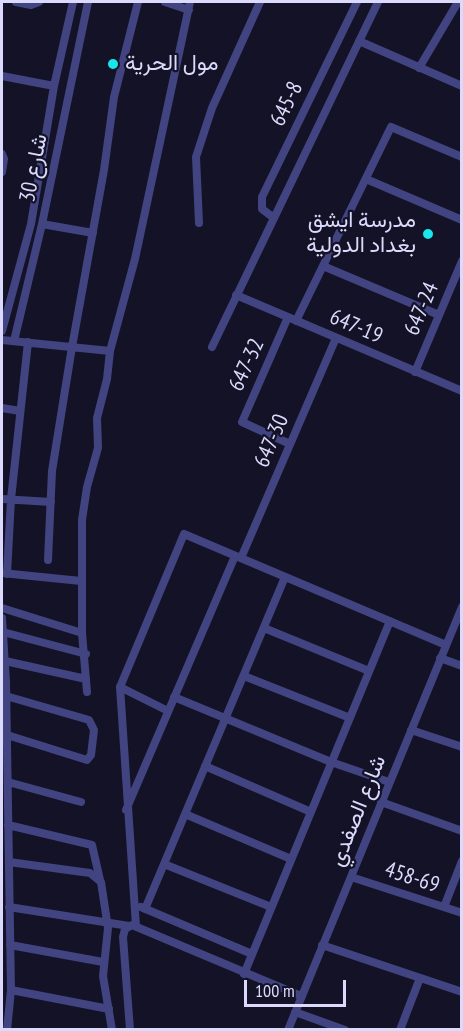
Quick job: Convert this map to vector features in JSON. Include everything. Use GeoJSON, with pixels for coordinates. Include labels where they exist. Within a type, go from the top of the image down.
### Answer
{"type":"FeatureCollection","features":[{"type":"Feature","properties":{"kind":"street"},"geometry":{"type":"LineString","coordinates":[[16,2],[31,5],[39,2]]}},
{"type":"Feature","properties":{"kind":"street","name":"شارع 30"},"geometry":{"type":"LineString","coordinates":[[2,331],[31,224],[54,86],[73,2]]}},
{"type":"Feature","properties":{"kind":"street","name":"شارع 30"},"geometry":{"type":"LineString","coordinates":[[14,341],[42,224],[88,2]]}},
{"type":"Feature","properties":{"kind":"street"},"geometry":{"type":"LineString","coordinates":[[48,560],[52,471],[72,347],[114,97],[138,2]]}},
{"type":"Feature","properties":{"kind":"street"},"geometry":{"type":"LineString","coordinates":[[87,692],[86,654],[82,633],[82,520],[87,487],[98,448],[97,418],[107,380],[110,351],[135,259],[190,6],[165,2]]}},
{"type":"Feature","properties":{"kind":"street"},"geometry":{"type":"LineString","coordinates":[[199,222],[196,157],[212,108],[260,2]]}},
{"type":"Feature","properties":{"kind":"street","name":"645-8"},"geometry":{"type":"LineString","coordinates":[[274,218],[262,209],[262,197],[357,2]]}},
{"type":"Feature","properties":{"kind":"street","name":"645-8"},"geometry":{"type":"LineString","coordinates":[[212,347],[378,2]]}},
{"type":"Feature","properties":{"kind":"street"},"geometry":{"type":"LineString","coordinates":[[419,68],[458,2]]}},
{"type":"Feature","properties":{"kind":"street"},"geometry":{"type":"LineString","coordinates":[[359,41],[462,86]]}},
{"type":"Feature","properties":{"kind":"street"},"geometry":{"type":"LineString","coordinates":[[2,76],[54,86]]}},
{"type":"Feature","properties":{"kind":"street"},"geometry":{"type":"LineString","coordinates":[[52,100],[66,103]]}},
{"type":"Feature","properties":{"kind":"street","name":"647-32"},"geometry":{"type":"LineString","coordinates":[[290,444],[247,426],[243,422],[243,416],[292,319],[323,267],[391,127],[462,158]]}},
{"type":"Feature","properties":{"kind":"street"},"geometry":{"type":"LineString","coordinates":[[2,154],[4,159],[2,172]]}},
{"type":"Feature","properties":{"kind":"street"},"geometry":{"type":"LineString","coordinates":[[366,179],[462,220]]}},
{"type":"Feature","properties":{"kind":"street"},"geometry":{"type":"LineString","coordinates":[[42,224],[93,232]]}},
{"type":"Feature","properties":{"kind":"street","name":"647-24"},"geometry":{"type":"LineString","coordinates":[[415,372],[462,261]]}},
{"type":"Feature","properties":{"kind":"street"},"geometry":{"type":"LineString","coordinates":[[323,267],[439,315]]}},
{"type":"Feature","properties":{"kind":"street","name":"647-19"},"geometry":{"type":"LineString","coordinates":[[236,295],[462,391]]}},
{"type":"Feature","properties":{"kind":"street","name":"647-30"},"geometry":{"type":"LineString","coordinates":[[126,810],[168,711],[336,338]]}},
{"type":"Feature","properties":{"kind":"street"},"geometry":{"type":"LineString","coordinates":[[2,340],[110,351]]}},
{"type":"Feature","properties":{"kind":"street"},"geometry":{"type":"LineString","coordinates":[[28,342],[6,499],[4,573],[81,581]]}},
{"type":"Feature","properties":{"kind":"street"},"geometry":{"type":"LineString","coordinates":[[2,408],[20,411]]}},
{"type":"Feature","properties":{"kind":"street"},"geometry":{"type":"LineString","coordinates":[[6,499],[51,502]]}},
{"type":"Feature","properties":{"kind":"street"},"geometry":{"type":"LineString","coordinates":[[130,1029],[123,937],[132,926],[135,905],[126,810],[120,687],[184,534],[446,645]]}},
{"type":"Feature","properties":{"kind":"street"},"geometry":{"type":"LineString","coordinates":[[145,909],[285,577]]}},
{"type":"Feature","properties":{"kind":"street","name":"شارع الصفدي"},"geometry":{"type":"LineString","coordinates":[[288,1029],[462,607]]}},
{"type":"Feature","properties":{"kind":"street"},"geometry":{"type":"LineString","coordinates":[[2,608],[82,633]]}},
{"type":"Feature","properties":{"kind":"street"},"geometry":{"type":"LineString","coordinates":[[2,618],[9,862],[9,907],[6,931],[10,945],[10,990],[7,1029]]}},
{"type":"Feature","properties":{"kind":"street"},"geometry":{"type":"LineString","coordinates":[[244,974],[390,621]]}},
{"type":"Feature","properties":{"kind":"street"},"geometry":{"type":"LineString","coordinates":[[264,628],[369,671]]}},
{"type":"Feature","properties":{"kind":"street"},"geometry":{"type":"LineString","coordinates":[[3,632],[86,654]]}},
{"type":"Feature","properties":{"kind":"street"},"geometry":{"type":"LineString","coordinates":[[440,658],[462,666]]}},
{"type":"Feature","properties":{"kind":"street"},"geometry":{"type":"LineString","coordinates":[[5,661],[86,679]]}},
{"type":"Feature","properties":{"kind":"street"},"geometry":{"type":"LineString","coordinates":[[244,676],[350,718]]}},
{"type":"Feature","properties":{"kind":"street"},"geometry":{"type":"LineString","coordinates":[[120,687],[168,711]]}},
{"type":"Feature","properties":{"kind":"street"},"geometry":{"type":"LineString","coordinates":[[6,696],[90,720],[94,730],[91,755],[87,760],[7,735]]}},
{"type":"Feature","properties":{"kind":"street"},"geometry":{"type":"LineString","coordinates":[[174,698],[331,762],[389,782]]}},
{"type":"Feature","properties":{"kind":"street"},"geometry":{"type":"LineString","coordinates":[[411,730],[462,747]]}},
{"type":"Feature","properties":{"kind":"street"},"geometry":{"type":"LineString","coordinates":[[206,766],[310,812]]}},
{"type":"Feature","properties":{"kind":"street"},"geometry":{"type":"LineString","coordinates":[[8,782],[81,802]]}},
{"type":"Feature","properties":{"kind":"street"},"geometry":{"type":"LineString","coordinates":[[381,802],[462,831]]}},
{"type":"Feature","properties":{"kind":"street"},"geometry":{"type":"LineString","coordinates":[[185,814],[291,859]]}},
{"type":"Feature","properties":{"kind":"street"},"geometry":{"type":"LineString","coordinates":[[8,825],[92,844],[107,922],[103,962],[104,983],[112,1029]]}},
{"type":"Feature","properties":{"kind":"street"},"geometry":{"type":"LineString","coordinates":[[444,907],[462,861]]}},
{"type":"Feature","properties":{"kind":"street"},"geometry":{"type":"LineString","coordinates":[[9,862],[90,873],[101,882]]}},
{"type":"Feature","properties":{"kind":"street"},"geometry":{"type":"LineString","coordinates":[[164,864],[271,907]]}},
{"type":"Feature","properties":{"kind":"street","name":"458-69"},"geometry":{"type":"LineString","coordinates":[[351,877],[462,913]]}},
{"type":"Feature","properties":{"kind":"street"},"geometry":{"type":"LineString","coordinates":[[135,905],[252,954]]}},
{"type":"Feature","properties":{"kind":"street"},"geometry":{"type":"LineString","coordinates":[[9,907],[132,926],[301,996]]}},
{"type":"Feature","properties":{"kind":"street"},"geometry":{"type":"LineString","coordinates":[[10,945],[103,962]]}},
{"type":"Feature","properties":{"kind":"street"},"geometry":{"type":"LineString","coordinates":[[322,945],[462,992]]}},
{"type":"Feature","properties":{"kind":"street"},"geometry":{"type":"LineString","coordinates":[[400,1029],[420,978]]}},
{"type":"Feature","properties":{"kind":"street"},"geometry":{"type":"LineString","coordinates":[[10,990],[109,1009]]}},
{"type":"Feature","properties":{"kind":"street"},"geometry":{"type":"LineString","coordinates":[[295,1012],[345,1029]]}},
{"type":"Feature","properties":{"kind":"place","name":"مول الحرية"},"geometry":{"type":"Point","coordinates":[113,64]}},
{"type":"Feature","properties":{"kind":"place","name":"مدرسة ايشق بغداد الدولية"},"geometry":{"type":"Point","coordinates":[428,234]}}]}
